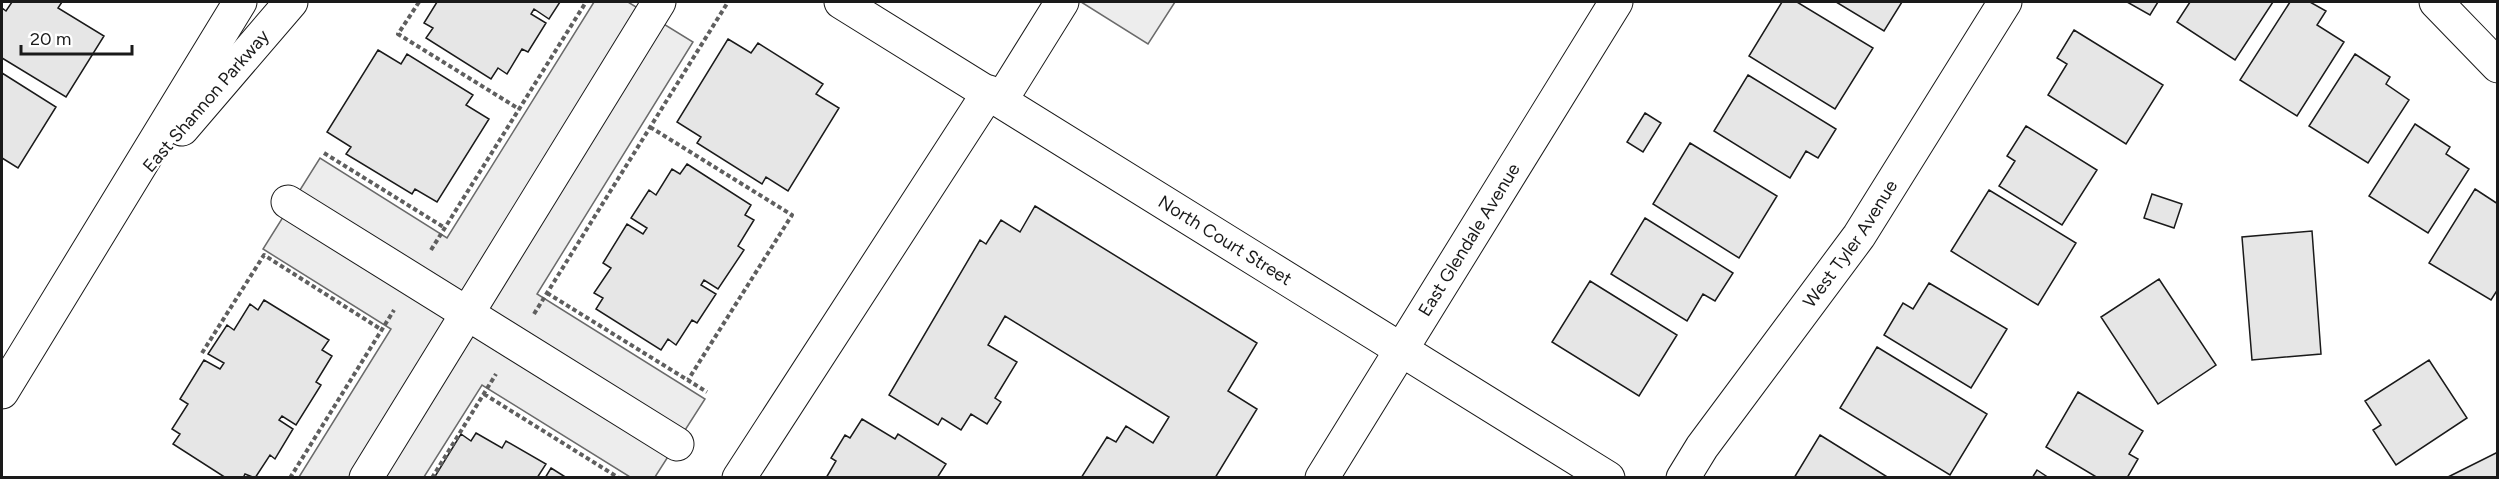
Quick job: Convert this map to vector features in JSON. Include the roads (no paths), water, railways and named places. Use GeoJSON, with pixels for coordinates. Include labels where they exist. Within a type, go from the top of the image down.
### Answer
{"type":"FeatureCollection","features":[{"type":"Feature","properties":{"kind":"street","name":"East Shannon Parkway"},"geometry":{"type":"LineString","coordinates":[[2,392],[240,2]]}},
{"type":"Feature","properties":{"kind":"street","name":"East Shannon Parkway"},"geometry":{"type":"LineString","coordinates":[[120,201],[291,2]]}},
{"type":"Feature","properties":{"kind":"street"},"geometry":{"type":"LineString","coordinates":[[366,477],[659,2]]}},
{"type":"Feature","properties":{"kind":"street","name":"North Court Street"},"geometry":{"type":"LineString","coordinates":[[842,2],[1608,477]]}},
{"type":"Feature","properties":{"kind":"street"},"geometry":{"type":"LineString","coordinates":[[739,477],[995,96],[1062,2]]}},
{"type":"Feature","properties":{"kind":"street","name":"East Glendale Avenue"},"geometry":{"type":"LineString","coordinates":[[1322,477],[1616,2]]}},
{"type":"Feature","properties":{"kind":"street","name":"West Tyler Avenue"},"geometry":{"type":"LineString","coordinates":[[1683,477],[1702,447],[1859,236],[2005,2]]}},
{"type":"Feature","properties":{"kind":"street"},"geometry":{"type":"LineString","coordinates":[[2436,2],[2498,66]]}},
{"type":"Feature","properties":{"kind":"street"},"geometry":{"type":"LineString","coordinates":[[288,202],[676,444]]}}]}
